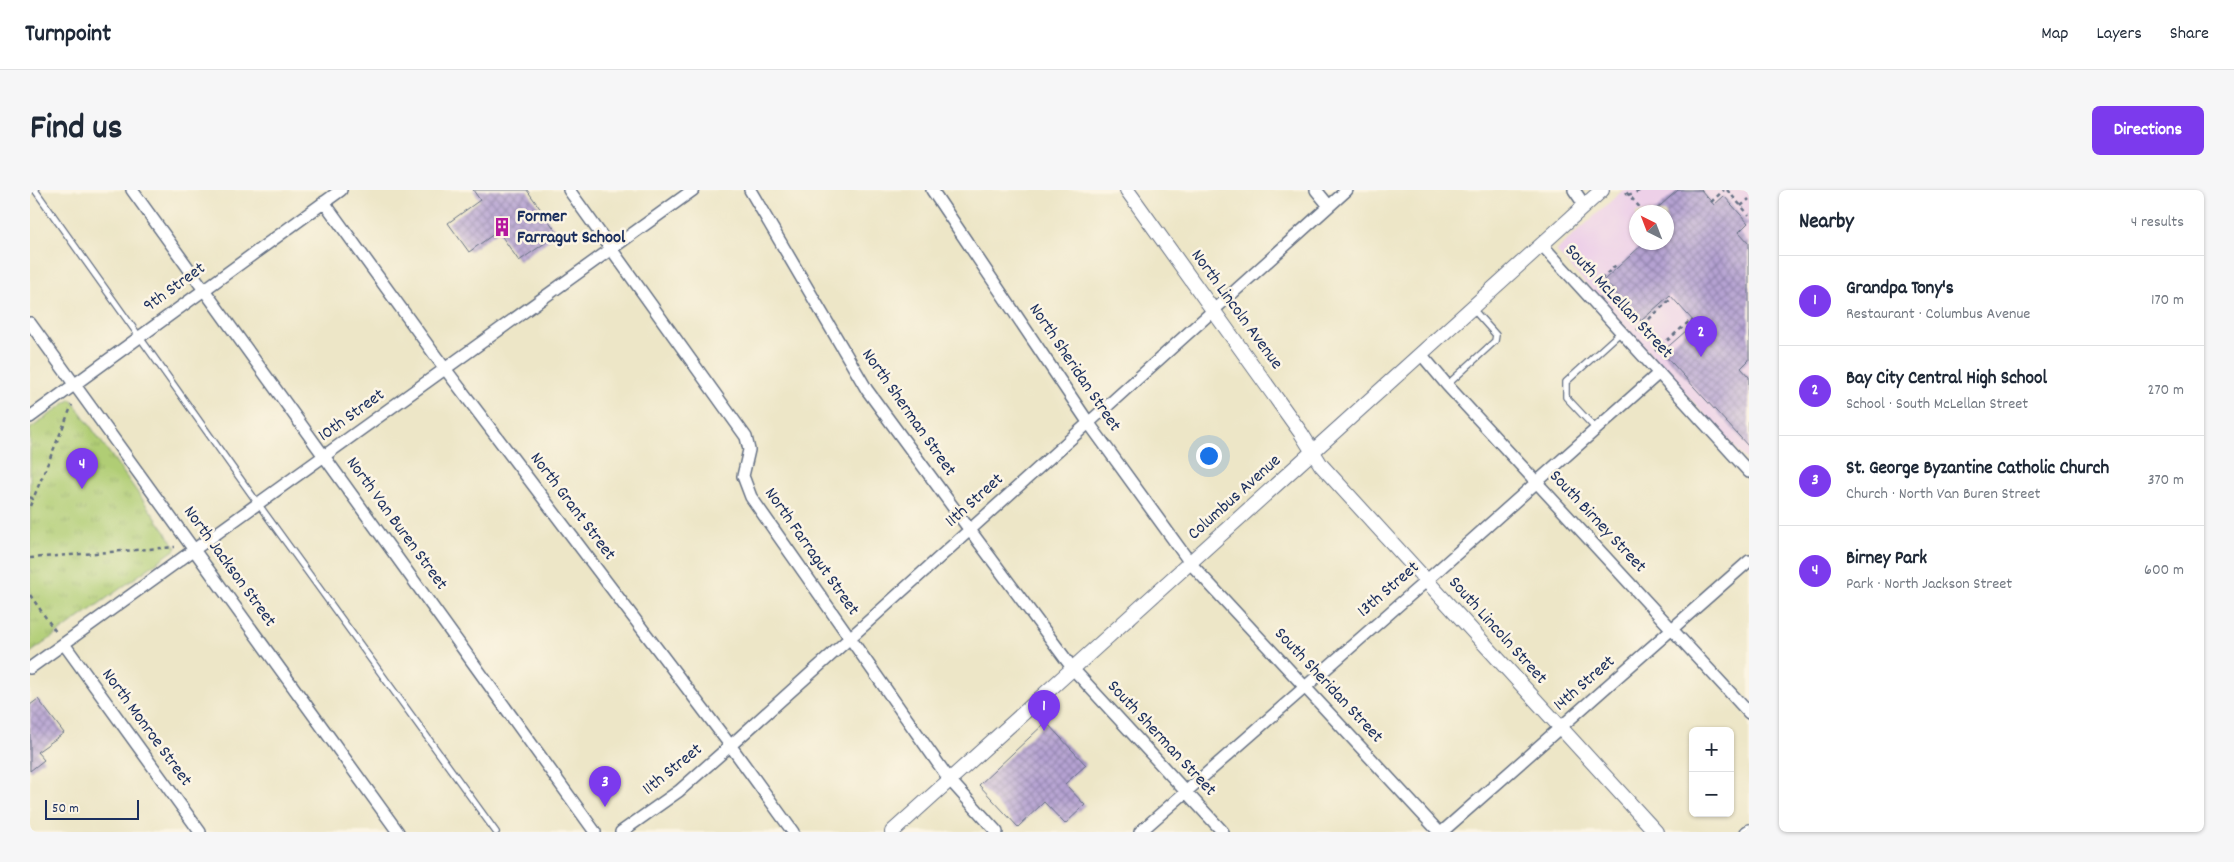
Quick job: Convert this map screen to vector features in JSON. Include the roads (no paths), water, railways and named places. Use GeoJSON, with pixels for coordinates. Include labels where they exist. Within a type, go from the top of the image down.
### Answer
{"type":"FeatureCollection","features":[{"type":"Feature","properties":{"kind":"street","name":"North Van Buren Street"},"geometry":{"type":"LineString","coordinates":[[132,190],[326,456],[595,832]]}},
{"type":"Feature","properties":{"kind":"street","name":"9th Street"},"geometry":{"type":"LineString","coordinates":[[30,417],[139,335],[341,190]]}},
{"type":"Feature","properties":{"kind":"street","name":"North Farragut Street"},"geometry":{"type":"LineString","coordinates":[[569,190],[746,437],[749,450],[743,476],[751,497],[949,779],[997,832]]}},
{"type":"Feature","properties":{"kind":"street","name":"10th Street"},"geometry":{"type":"LineString","coordinates":[[30,668],[259,505],[693,190]]}},
{"type":"Feature","properties":{"kind":"street","name":"North Sherman Street"},"geometry":{"type":"LineString","coordinates":[[750,190],[867,390],[1073,669]]}},
{"type":"Feature","properties":{"kind":"street","name":"North Sheridan Street"},"geometry":{"type":"LineString","coordinates":[[932,190],[1088,422],[1191,564]]}},
{"type":"Feature","properties":{"kind":"street","name":"North Lincoln Avenue"},"geometry":{"type":"LineString","coordinates":[[1127,190],[1314,452]]}},
{"type":"Feature","properties":{"kind":"street"},"geometry":{"type":"LineString","coordinates":[[1316,190],[1330,206]]}},
{"type":"Feature","properties":{"kind":"street","name":"11th Street"},"geometry":{"type":"LineString","coordinates":[[621,832],[679,791],[1347,190]]}},
{"type":"Feature","properties":{"kind":"street"},"geometry":{"type":"LineString","coordinates":[[1574,190],[1585,206]]}},
{"type":"Feature","properties":{"kind":"street","name":"Columbus Avenue"},"geometry":{"type":"LineString","coordinates":[[892,832],[1191,564],[1602,190]]}},
{"type":"Feature","properties":{"kind":"street","name":"North Grant Street"},"geometry":{"type":"LineString","coordinates":[[324,202],[446,369],[730,745],[793,832]]}},
{"type":"Feature","properties":{"kind":"street","name":"South McLellan Street"},"geometry":{"type":"LineString","coordinates":[[1542,245],[1749,472]]}},
{"type":"Feature","properties":{"kind":"street","name":"North Jackson Street"},"geometry":{"type":"LineString","coordinates":[[30,323],[398,832]]}},
{"type":"Feature","properties":{"kind":"street","name":"South Birney Street"},"geometry":{"type":"LineString","coordinates":[[1422,354],[1447,385],[1749,713]]}},
{"type":"Feature","properties":{"kind":"street","name":"13th Street"},"geometry":{"type":"LineString","coordinates":[[1140,832],[1659,373]]}},
{"type":"Feature","properties":{"kind":"street","name":"South Lincoln Street"},"geometry":{"type":"LineString","coordinates":[[1314,452],[1321,465],[1656,832]]}},
{"type":"Feature","properties":{"kind":"street","name":"14th Street"},"geometry":{"type":"LineString","coordinates":[[1441,832],[1673,630],[1749,561]]}},
{"type":"Feature","properties":{"kind":"street","name":"South Sheridan Street"},"geometry":{"type":"LineString","coordinates":[[1191,564],[1441,832]]}},
{"type":"Feature","properties":{"kind":"street","name":"North Monroe Street"},"geometry":{"type":"LineString","coordinates":[[64,644],[200,832]]}},
{"type":"Feature","properties":{"kind":"street","name":"South Sherman Street"},"geometry":{"type":"LineString","coordinates":[[1073,669],[1222,832]]}},
{"type":"Feature","properties":{"kind":"lane"},"geometry":{"type":"LineString","coordinates":[[35,190],[259,505],[496,832]]}},
{"type":"Feature","properties":{"kind":"lane"},"geometry":{"type":"LineString","coordinates":[[1447,385],[1495,341],[1496,335],[1472,308]]}},
{"type":"Feature","properties":{"kind":"lane"},"geometry":{"type":"LineString","coordinates":[[1596,429],[1566,398],[1566,382],[1621,332]]}},
{"type":"Feature","properties":{"kind":"place","name":"Former Farragut School"},"geometry":{"type":"Point","coordinates":[502,227]}},
{"type":"Feature","properties":{"kind":"place","name":"Bay City Central High School"},"geometry":{"type":"Point","coordinates":[1701,357]}},
{"type":"Feature","properties":{"kind":"place","name":"Birney Park"},"geometry":{"type":"Point","coordinates":[82,489]}},
{"type":"Feature","properties":{"kind":"place","name":"Grandpa Tony's"},"geometry":{"type":"Point","coordinates":[1044,731]}},
{"type":"Feature","properties":{"kind":"place","name":"St. George Byzantine Catholic Church"},"geometry":{"type":"Point","coordinates":[605,807]}}]}
